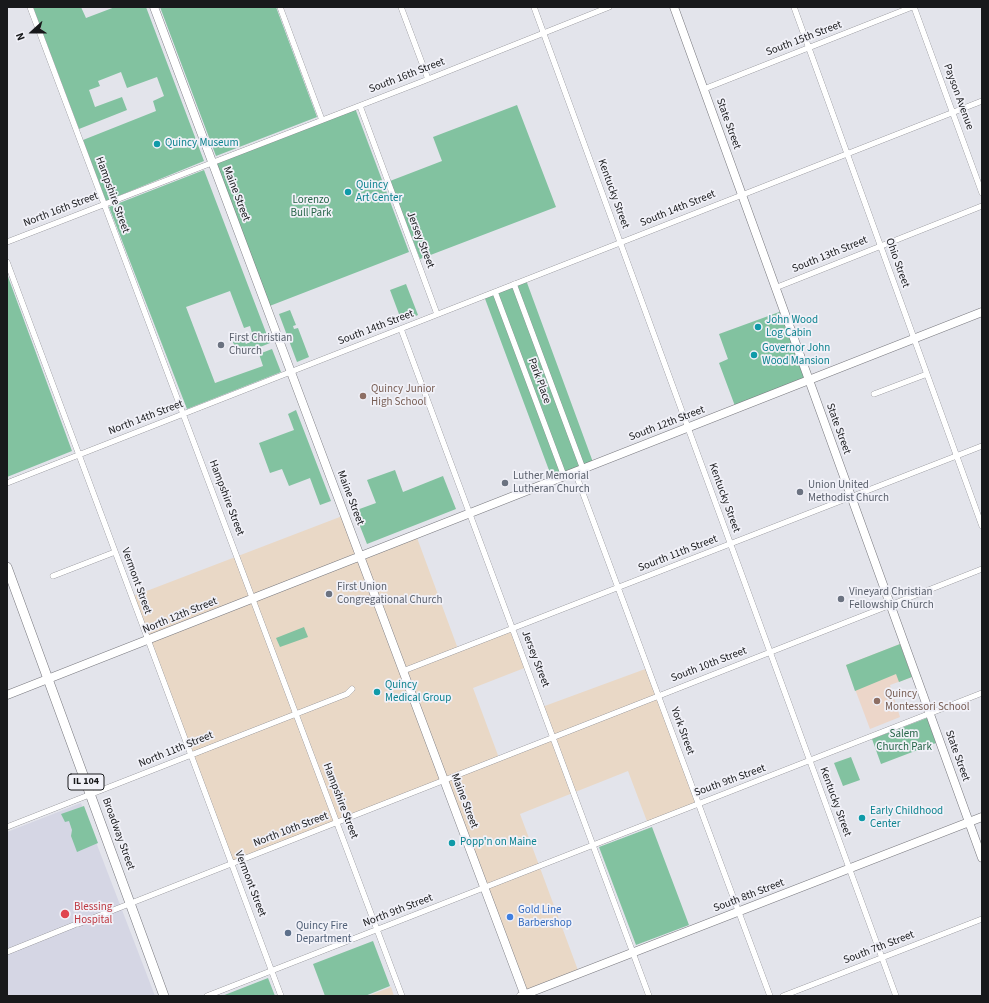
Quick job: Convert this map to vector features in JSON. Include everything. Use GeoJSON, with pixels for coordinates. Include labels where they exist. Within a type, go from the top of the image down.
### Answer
{"type":"FeatureCollection","features":[{"type":"Feature","properties":{"kind":"main road","name":"Broadway Street"},"geometry":{"type":"LineString","coordinates":[[7,567],[11,588],[49,679],[164,996]]}},
{"type":"Feature","properties":{"kind":"street","name":"Hampshire Street"},"geometry":{"type":"LineString","coordinates":[[30,7],[402,996]]}},
{"type":"Feature","properties":{"kind":"street","name":"Maine Street"},"geometry":{"type":"LineString","coordinates":[[154,7],[524,996]]}},
{"type":"Feature","properties":{"kind":"street"},"geometry":{"type":"LineString","coordinates":[[280,7],[322,120]]}},
{"type":"Feature","properties":{"kind":"street"},"geometry":{"type":"LineString","coordinates":[[401,7],[428,80]]}},
{"type":"Feature","properties":{"kind":"street","name":"Kentucky Street"},"geometry":{"type":"LineString","coordinates":[[534,7],[896,996]]}},
{"type":"Feature","properties":{"kind":"street","name":"South 16th Street"},"geometry":{"type":"LineString","coordinates":[[213,163],[428,80],[609,7]]}},
{"type":"Feature","properties":{"kind":"street","name":"State Street"},"geometry":{"type":"LineString","coordinates":[[674,7],[982,858]]}},
{"type":"Feature","properties":{"kind":"street","name":"Ohio Street"},"geometry":{"type":"LineString","coordinates":[[794,7],[982,526]]}},
{"type":"Feature","properties":{"kind":"street","name":"South 15th Street"},"geometry":{"type":"LineString","coordinates":[[704,89],[913,7]]}},
{"type":"Feature","properties":{"kind":"street","name":"Payson Avenue"},"geometry":{"type":"LineString","coordinates":[[913,7],[982,194]]}},
{"type":"Feature","properties":{"kind":"street","name":"South 14th Street"},"geometry":{"type":"LineString","coordinates":[[291,372],[982,100]]}},
{"type":"Feature","properties":{"kind":"street","name":"Jersey Street"},"geometry":{"type":"LineString","coordinates":[[360,106],[437,314]]}},
{"type":"Feature","properties":{"kind":"street","name":"North 16th Street"},"geometry":{"type":"LineString","coordinates":[[7,242],[213,163]]}},
{"type":"Feature","properties":{"kind":"street","name":"South 13th Street"},"geometry":{"type":"LineString","coordinates":[[776,288],[982,206]]}},
{"type":"Feature","properties":{"kind":"street","name":"Vermont Street"},"geometry":{"type":"LineString","coordinates":[[7,262],[281,996]]}},
{"type":"Feature","properties":{"kind":"street","name":"Park Place"},"geometry":{"type":"LineString","coordinates":[[514,284],[583,469]]}},
{"type":"Feature","properties":{"kind":"street","name":"Park Place"},"geometry":{"type":"LineString","coordinates":[[495,292],[564,476]]}},
{"type":"Feature","properties":{"kind":"street","name":"South 12th Street"},"geometry":{"type":"LineString","coordinates":[[360,556],[982,312]]}},
{"type":"Feature","properties":{"kind":"street","name":"Jersey Street"},"geometry":{"type":"LineString","coordinates":[[401,329],[634,952],[649,996]]}},
{"type":"Feature","properties":{"kind":"street","name":"North 14th Street"},"geometry":{"type":"LineString","coordinates":[[7,483],[291,372]]}},
{"type":"Feature","properties":{"kind":"street"},"geometry":{"type":"LineString","coordinates":[[874,394],[927,374]]}},
{"type":"Feature","properties":{"kind":"street","name":"Sourth 11th Street"},"geometry":{"type":"LineString","coordinates":[[403,671],[982,446]]}},
{"type":"Feature","properties":{"kind":"street","name":"York Street"},"geometry":{"type":"LineString","coordinates":[[575,472],[770,996]]}},
{"type":"Feature","properties":{"kind":"street"},"geometry":{"type":"LineString","coordinates":[[53,576],[114,552]]}},
{"type":"Feature","properties":{"kind":"street","name":"North 12th Street"},"geometry":{"type":"LineString","coordinates":[[7,695],[148,641],[360,556]]}},
{"type":"Feature","properties":{"kind":"street","name":"South 10th Street"},"geometry":{"type":"LineString","coordinates":[[444,780],[982,569]]}},
{"type":"Feature","properties":{"kind":"street","name":"North 11th Street"},"geometry":{"type":"LineString","coordinates":[[7,827],[347,694],[352,689]]}},
{"type":"Feature","properties":{"kind":"street","name":"South 9th Street"},"geometry":{"type":"LineString","coordinates":[[484,888],[982,693]]}},
{"type":"Feature","properties":{"kind":"street","name":"North 10th Street"},"geometry":{"type":"LineString","coordinates":[[7,952],[444,780]]}},
{"type":"Feature","properties":{"kind":"street","name":"South 8th Street"},"geometry":{"type":"LineString","coordinates":[[524,996],[982,817]]}},
{"type":"Feature","properties":{"kind":"street","name":"North 9th Street"},"geometry":{"type":"LineString","coordinates":[[207,996],[484,888]]}},
{"type":"Feature","properties":{"kind":"street","name":"South 7th Street"},"geometry":{"type":"LineString","coordinates":[[783,996],[982,919]]}},
{"type":"Feature","properties":{"kind":"shaded area"},"geometry":{"type":"Polygon","coordinates":[[[345,515],[360,556],[416,535],[458,649],[513,629],[527,667],[473,688],[499,758],[553,737],[542,707],[648,668],[699,804],[648,824],[628,771],[520,814],[579,973],[525,995],[444,780],[232,864],[131,597],[345,515]]]}},
{"type":"Feature","properties":{"kind":"shaded area","name":"Quincy Montessori School"},"geometry":{"type":"Polygon","coordinates":[[[900,644],[912,677],[890,685],[900,717],[870,729],[846,665],[900,644]]]}},
{"type":"Feature","properties":{"kind":"shaded area","name":"Blessing Hospital"},"geometry":{"type":"Polygon","coordinates":[[[81,803],[155,996],[7,996],[7,832],[81,803]]]}},
{"type":"Feature","properties":{"kind":"shaded area"},"geometry":{"type":"Polygon","coordinates":[[[391,987],[394,996],[368,996],[391,987]]]}},
{"type":"Feature","properties":{"kind":"green space"},"geometry":{"type":"Polygon","coordinates":[[[33,7],[81,7],[86,18],[115,7],[146,7],[204,161],[106,201],[83,140],[156,111],[153,101],[164,96],[157,77],[127,88],[121,72],[98,81],[100,86],[89,90],[95,107],[122,97],[127,110],[79,129],[33,7]]]}},
{"type":"Feature","properties":{"kind":"green space"},"geometry":{"type":"Polygon","coordinates":[[[160,7],[276,7],[317,117],[216,156],[160,7]]]}},
{"type":"Feature","properties":{"kind":"green space"},"geometry":{"type":"Polygon","coordinates":[[[517,105],[556,207],[420,259],[390,181],[442,161],[433,137],[517,105]]]}},
{"type":"Feature","properties":{"kind":"green space","name":"Lorenzo Bull Park"},"geometry":{"type":"Polygon","coordinates":[[[355,108],[409,252],[267,307],[212,163],[355,108]]]}},
{"type":"Feature","properties":{"kind":"green space"},"geometry":{"type":"Polygon","coordinates":[[[204,170],[270,343],[238,356],[233,342],[243,338],[246,344],[254,340],[252,340],[250,334],[252,333],[250,326],[244,328],[230,291],[186,307],[215,383],[263,366],[259,354],[272,349],[281,372],[187,409],[109,207],[204,170]]]}},
{"type":"Feature","properties":{"kind":"green space"},"geometry":{"type":"Polygon","coordinates":[[[7,274],[72,451],[7,477],[7,274]]]}},
{"type":"Feature","properties":{"kind":"green space"},"geometry":{"type":"Polygon","coordinates":[[[526,280],[594,465],[553,481],[484,296],[526,280]]]}},
{"type":"Feature","properties":{"kind":"green space"},"geometry":{"type":"Polygon","coordinates":[[[406,284],[418,315],[402,322],[390,290],[406,284]]]}},
{"type":"Feature","properties":{"kind":"green space"},"geometry":{"type":"Polygon","coordinates":[[[290,310],[296,325],[293,326],[294,329],[298,328],[309,357],[297,362],[279,314],[290,310]]]}},
{"type":"Feature","properties":{"kind":"green space"},"geometry":{"type":"Polygon","coordinates":[[[782,311],[807,379],[735,406],[719,363],[728,359],[719,334],[782,311]]]}},
{"type":"Feature","properties":{"kind":"green space"},"geometry":{"type":"Polygon","coordinates":[[[296,410],[331,501],[320,505],[310,478],[289,486],[282,469],[270,473],[259,443],[294,430],[288,414],[296,410]]]}},
{"type":"Feature","properties":{"kind":"green space"},"geometry":{"type":"Polygon","coordinates":[[[395,470],[403,492],[443,476],[456,509],[367,544],[354,511],[376,503],[367,480],[395,470]]]}},
{"type":"Feature","properties":{"kind":"green space"},"geometry":{"type":"Polygon","coordinates":[[[304,627],[308,637],[280,647],[276,638],[304,627]]]}},
{"type":"Feature","properties":{"kind":"green space","name":"Quincy Montessori School"},"geometry":{"type":"Polygon","coordinates":[[[900,644],[912,677],[899,682],[896,674],[855,691],[846,665],[900,644]]]}},
{"type":"Feature","properties":{"kind":"green space","name":"Salem Church Park"},"geometry":{"type":"Polygon","coordinates":[[[927,718],[936,743],[881,764],[872,739],[927,718]]]}},
{"type":"Feature","properties":{"kind":"green space"},"geometry":{"type":"Polygon","coordinates":[[[851,757],[860,780],[843,786],[834,763],[851,757]]]}},
{"type":"Feature","properties":{"kind":"green space"},"geometry":{"type":"Polygon","coordinates":[[[84,806],[98,843],[77,852],[71,836],[72,830],[69,821],[65,822],[61,814],[84,806]]]}},
{"type":"Feature","properties":{"kind":"green space"},"geometry":{"type":"Polygon","coordinates":[[[652,827],[689,925],[636,945],[599,847],[652,827]]]}},
{"type":"Feature","properties":{"kind":"green space"},"geometry":{"type":"Polygon","coordinates":[[[373,941],[390,986],[365,996],[325,996],[313,964],[373,941]]]}},
{"type":"Feature","properties":{"kind":"green space"},"geometry":{"type":"Polygon","coordinates":[[[268,978],[275,996],[222,996],[268,978]]]}},
{"type":"Feature","properties":{"kind":"place","name":"Quincy Museum"},"geometry":{"type":"Point","coordinates":[157,144]}},
{"type":"Feature","properties":{"kind":"place","name":"Quincy Art Center"},"geometry":{"type":"Point","coordinates":[348,192]}},
{"type":"Feature","properties":{"kind":"place","name":"John Wood Log Cabin"},"geometry":{"type":"Point","coordinates":[758,327]}},
{"type":"Feature","properties":{"kind":"place","name":"First Christian Church"},"geometry":{"type":"Point","coordinates":[221,345]}},
{"type":"Feature","properties":{"kind":"place","name":"Governor John Wood Mansion"},"geometry":{"type":"Point","coordinates":[754,355]}},
{"type":"Feature","properties":{"kind":"place","name":"Quincy Junior High School"},"geometry":{"type":"Point","coordinates":[363,396]}},
{"type":"Feature","properties":{"kind":"place","name":"Luther Memorial Lutheran Church"},"geometry":{"type":"Point","coordinates":[505,483]}},
{"type":"Feature","properties":{"kind":"place","name":"Union United Methodist Church"},"geometry":{"type":"Point","coordinates":[800,492]}},
{"type":"Feature","properties":{"kind":"place","name":"First Union Congregational Church"},"geometry":{"type":"Point","coordinates":[329,594]}},
{"type":"Feature","properties":{"kind":"place","name":"Vineyard Christian Fellowship Church"},"geometry":{"type":"Point","coordinates":[841,599]}},
{"type":"Feature","properties":{"kind":"place","name":"Quincy Medical Group"},"geometry":{"type":"Point","coordinates":[377,692]}},
{"type":"Feature","properties":{"kind":"place","name":"Quincy Montessori School"},"geometry":{"type":"Point","coordinates":[877,701]}},
{"type":"Feature","properties":{"kind":"place","name":"Early Childhood Center"},"geometry":{"type":"Point","coordinates":[862,818]}},
{"type":"Feature","properties":{"kind":"place","name":"Popp'n on Maine"},"geometry":{"type":"Point","coordinates":[452,843]}},
{"type":"Feature","properties":{"kind":"place","name":"Blessing Hospital"},"geometry":{"type":"Point","coordinates":[65,914]}},
{"type":"Feature","properties":{"kind":"place","name":"Gold Line Barbershop"},"geometry":{"type":"Point","coordinates":[510,917]}},
{"type":"Feature","properties":{"kind":"place","name":"Quincy Fire Department"},"geometry":{"type":"Point","coordinates":[288,933]}}]}
